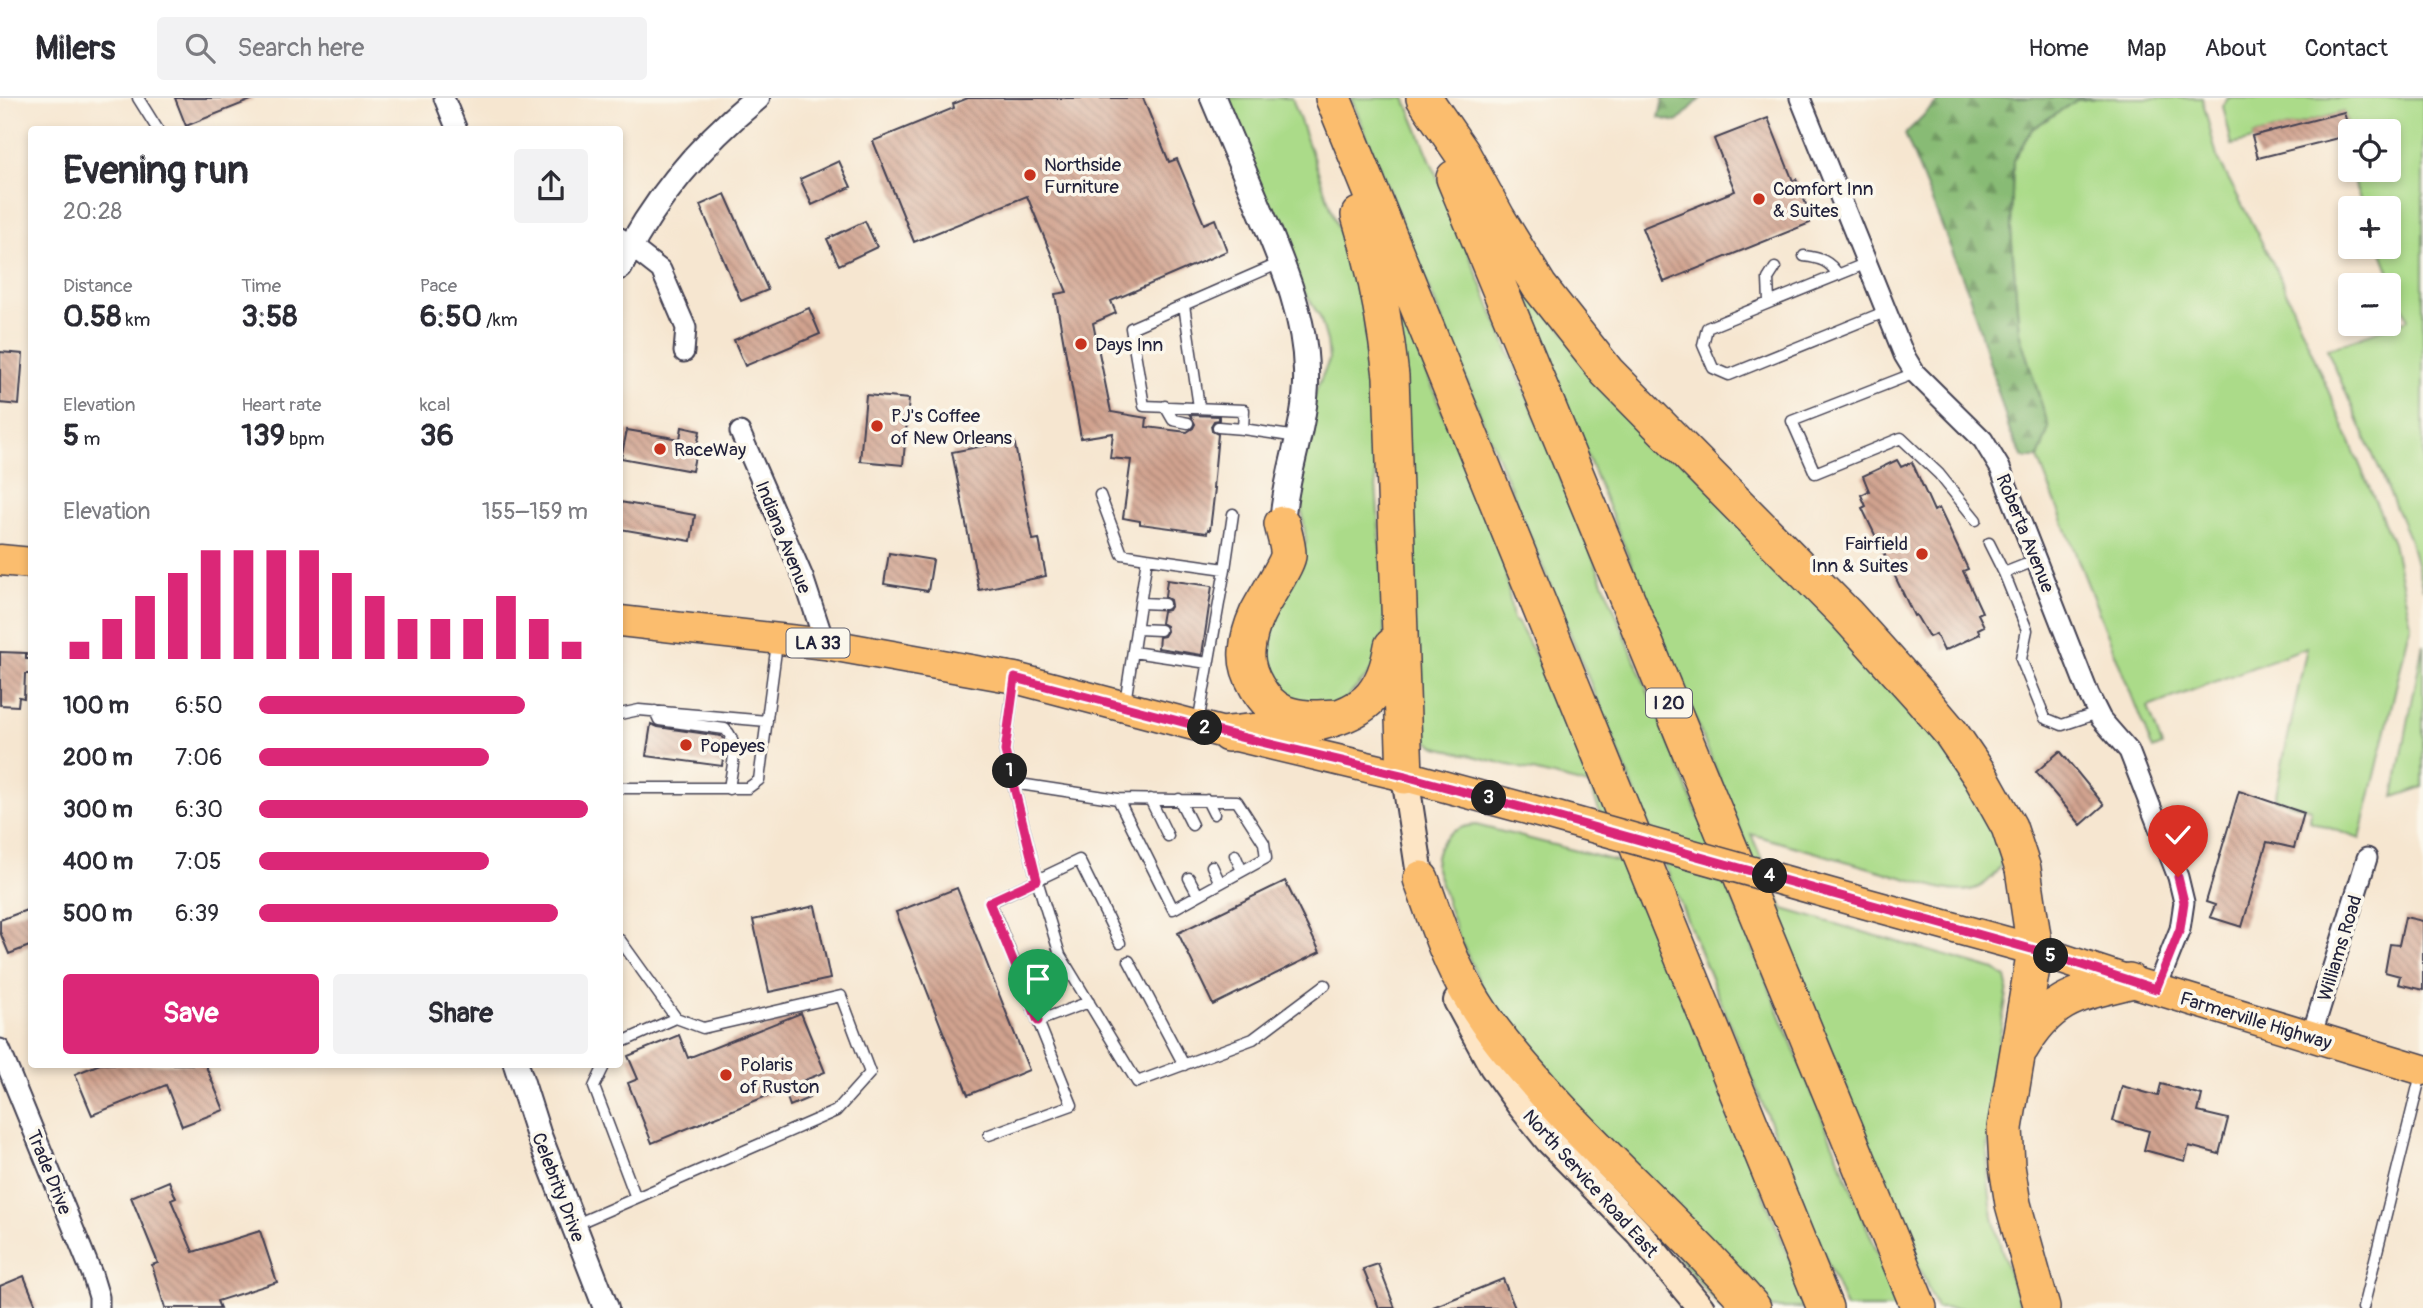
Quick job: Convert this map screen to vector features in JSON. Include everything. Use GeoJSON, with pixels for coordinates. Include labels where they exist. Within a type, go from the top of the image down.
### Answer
{"type":"FeatureCollection","features":[{"type":"Feature","properties":{"kind":"highway"},"geometry":{"type":"LineString","coordinates":[[1322,98],[1369,248],[1385,320],[1391,376],[1405,776]]}},
{"type":"Feature","properties":{"kind":"highway"},"geometry":{"type":"LineString","coordinates":[[1333,98],[1825,1308]]}},
{"type":"Feature","properties":{"kind":"highway"},"geometry":{"type":"LineString","coordinates":[[1422,98],[1462,153],[1539,286],[1607,372],[1846,614],[1951,733],[1981,777],[2009,827],[2023,869],[2035,950],[2005,1128],[2007,1166],[2013,1204],[2042,1308]]}},
{"type":"Feature","properties":{"kind":"highway","name":"I 20"},"geometry":{"type":"LineString","coordinates":[[1422,98],[1919,1308]]}},
{"type":"Feature","properties":{"kind":"highway"},"geometry":{"type":"LineString","coordinates":[[1282,524],[1288,556],[1257,616],[1247,653],[1249,667],[1261,693],[1282,712],[1312,719],[1338,717]]}},
{"type":"Feature","properties":{"kind":"highway"},"geometry":{"type":"LineString","coordinates":[[1212,730],[1311,724],[1356,709],[1372,696],[1383,679],[1390,658],[1398,604]]}},
{"type":"Feature","properties":{"kind":"highway"},"geometry":{"type":"LineString","coordinates":[[1421,879],[1449,955],[1468,992],[1518,1063],[1584,1136],[1721,1271],[1753,1308]]}},
{"type":"Feature","properties":{"kind":"highway"},"geometry":{"type":"LineString","coordinates":[[2018,1054],[2045,1013],[2066,1000],[2092,990],[2143,985]]}},
{"type":"Feature","properties":{"kind":"main road"},"geometry":{"type":"LineString","coordinates":[[0,560],[28,563]]}},
{"type":"Feature","properties":{"kind":"main road","name":"Farmerville Highway"},"geometry":{"type":"LineString","coordinates":[[623,621],[825,644],[1015,678],[1212,730],[1405,776],[2035,950],[2423,1070]]}},
{"type":"Feature","properties":{"kind":"main road","name":"North Service Road East"},"geometry":{"type":"LineString","coordinates":[[1405,776],[1426,913],[1442,968],[1493,1068],[1548,1140],[1638,1232],[1701,1308]]}},
{"type":"Feature","properties":{"kind":"street"},"geometry":{"type":"LineString","coordinates":[[444,98],[455,126]]}},
{"type":"Feature","properties":{"kind":"street"},"geometry":{"type":"LineString","coordinates":[[684,352],[686,328],[661,270],[623,250],[671,186],[715,135],[757,98]]}},
{"type":"Feature","properties":{"kind":"street"},"geometry":{"type":"LineString","coordinates":[[1213,98],[1281,262],[1300,326],[1307,372],[1303,409],[1283,504],[1282,524]]}},
{"type":"Feature","properties":{"kind":"street","name":"Roberta Avenue"},"geometry":{"type":"LineString","coordinates":[[1800,98],[1904,355],[1915,373],[1983,440],[2000,468],[2098,713],[2113,735],[2129,751],[2178,877],[2184,902],[2180,929],[2143,985]]}},
{"type":"Feature","properties":{"kind":"street","name":"Indiana Avenue"},"geometry":{"type":"LineString","coordinates":[[740,432],[803,577],[825,644]]}},
{"type":"Feature","properties":{"kind":"street","name":"Williams Road"},"geometry":{"type":"LineString","coordinates":[[2311,1037],[2367,858]]}},
{"type":"Feature","properties":{"kind":"street","name":"Trade Drive"},"geometry":{"type":"LineString","coordinates":[[0,1049],[92,1273],[99,1302]]}},
{"type":"Feature","properties":{"kind":"street","name":"Celebrity Drive"},"geometry":{"type":"LineString","coordinates":[[517,1068],[538,1133],[606,1308]]}},
{"type":"Feature","properties":{"kind":"lane"},"geometry":{"type":"LineString","coordinates":[[138,98],[156,126]]}},
{"type":"Feature","properties":{"kind":"lane"},"geometry":{"type":"LineString","coordinates":[[1804,256],[1816,257],[1832,265],[1838,275]]}},
{"type":"Feature","properties":{"kind":"lane"},"geometry":{"type":"LineString","coordinates":[[1244,429],[1244,410],[1144,406],[1131,328],[1281,262]]}},
{"type":"Feature","properties":{"kind":"lane"},"geometry":{"type":"LineString","coordinates":[[1867,263],[1707,328],[1703,345],[1713,368],[1729,375],[1887,311]]}},
{"type":"Feature","properties":{"kind":"lane"},"geometry":{"type":"LineString","coordinates":[[1769,302],[1768,279],[1775,268]]}},
{"type":"Feature","properties":{"kind":"lane"},"geometry":{"type":"LineString","coordinates":[[1184,305],[1199,407]]}},
{"type":"Feature","properties":{"kind":"lane"},"geometry":{"type":"LineString","coordinates":[[1915,373],[1792,421],[1815,472],[1901,438],[1939,474],[1976,520]]}},
{"type":"Feature","properties":{"kind":"lane"},"geometry":{"type":"LineString","coordinates":[[1165,406],[1173,420],[1188,423]]}},
{"type":"Feature","properties":{"kind":"lane"},"geometry":{"type":"LineString","coordinates":[[1218,427],[1297,437]]}},
{"type":"Feature","properties":{"kind":"lane"},"geometry":{"type":"LineString","coordinates":[[1100,495],[1122,554],[1224,569]]}},
{"type":"Feature","properties":{"kind":"lane"},"geometry":{"type":"LineString","coordinates":[[1212,730],[1209,635],[1233,514]]}},
{"type":"Feature","properties":{"kind":"lane"},"geometry":{"type":"LineString","coordinates":[[1989,543],[2027,630],[2021,659],[2045,718],[2062,725],[2098,713]]}},
{"type":"Feature","properties":{"kind":"lane"},"geometry":{"type":"LineString","coordinates":[[1125,707],[1147,558]]}},
{"type":"Feature","properties":{"kind":"lane"},"geometry":{"type":"LineString","coordinates":[[2004,573],[2037,561]]}},
{"type":"Feature","properties":{"kind":"lane"},"geometry":{"type":"LineString","coordinates":[[1141,603],[1164,604]]}},
{"type":"Feature","properties":{"kind":"lane"},"geometry":{"type":"LineString","coordinates":[[1136,629],[1160,630]]}},
{"type":"Feature","properties":{"kind":"lane"},"geometry":{"type":"LineString","coordinates":[[623,788],[748,788],[759,780],[778,639]]}},
{"type":"Feature","properties":{"kind":"lane"},"geometry":{"type":"LineString","coordinates":[[1133,652],[1208,663]]}},
{"type":"Feature","properties":{"kind":"lane"},"geometry":{"type":"LineString","coordinates":[[1015,678],[1005,751],[1037,880],[1060,954],[1137,1082],[1253,1039],[1325,985]]}},
{"type":"Feature","properties":{"kind":"lane"},"geometry":{"type":"LineString","coordinates":[[623,713],[639,710],[767,721]]}},
{"type":"Feature","properties":{"kind":"lane"},"geometry":{"type":"LineString","coordinates":[[655,712],[659,720],[725,729],[731,734],[734,744],[729,789]]}},
{"type":"Feature","properties":{"kind":"lane"},"geometry":{"type":"LineString","coordinates":[[1013,783],[1118,799],[1237,802],[1264,843],[1266,858],[1173,909],[1118,799]]}},
{"type":"Feature","properties":{"kind":"lane"},"geometry":{"type":"LineString","coordinates":[[1150,799],[1168,836]]}},
{"type":"Feature","properties":{"kind":"lane"},"geometry":{"type":"LineString","coordinates":[[1179,799],[1192,825]]}},
{"type":"Feature","properties":{"kind":"lane"},"geometry":{"type":"LineString","coordinates":[[1207,800],[1214,814]]}},
{"type":"Feature","properties":{"kind":"lane"},"geometry":{"type":"LineString","coordinates":[[1235,855],[1242,871]]}},
{"type":"Feature","properties":{"kind":"lane"},"geometry":{"type":"LineString","coordinates":[[989,1135],[1072,1105],[989,902],[1079,860],[1120,943]]}},
{"type":"Feature","properties":{"kind":"lane"},"geometry":{"type":"LineString","coordinates":[[1212,866],[1220,883]]}},
{"type":"Feature","properties":{"kind":"lane"},"geometry":{"type":"LineString","coordinates":[[1189,878],[1198,895]]}},
{"type":"Feature","properties":{"kind":"lane"},"geometry":{"type":"LineString","coordinates":[[574,1225],[836,1111],[870,1073],[841,996],[703,1028],[676,1018],[623,944]]}},
{"type":"Feature","properties":{"kind":"lane"},"geometry":{"type":"LineString","coordinates":[[1129,961],[1184,1065]]}},
{"type":"Feature","properties":{"kind":"lane"},"geometry":{"type":"LineString","coordinates":[[1038,1021],[1088,1002]]}},
{"type":"Feature","properties":{"kind":"lane"},"geometry":{"type":"LineString","coordinates":[[623,1043],[676,1018]]}},
{"type":"Feature","properties":{"kind":"lane"},"geometry":{"type":"LineString","coordinates":[[603,1068],[594,1087],[636,1198]]}},
{"type":"Feature","properties":{"kind":"lane"},"geometry":{"type":"LineString","coordinates":[[2363,1308],[2423,1070]]}},
{"type":"Feature","properties":{"kind":"green space"},"geometry":{"type":"Polygon","coordinates":[[[1225,98],[1292,98],[1342,239],[1364,311],[1385,614],[1383,659],[1341,704],[1291,709],[1253,660],[1293,564],[1306,543],[1297,477],[1315,393],[1329,360],[1320,317],[1300,285],[1225,98]]]}},
{"type":"Feature","properties":{"kind":"green space"},"geometry":{"type":"Polygon","coordinates":[[[1351,98],[1405,98],[1900,1308],[1846,1308],[1351,98]]]}},
{"type":"Feature","properties":{"kind":"green space"},"geometry":{"type":"Polygon","coordinates":[[[1663,98],[1701,98],[1677,122],[1659,118],[1663,98]]]}},
{"type":"Feature","properties":{"kind":"green space"},"geometry":{"type":"Polygon","coordinates":[[[1941,98],[2095,98],[2077,100],[2032,129],[2013,160],[2011,229],[2019,332],[2049,428],[2038,458],[2023,458],[2010,432],[1968,291],[1905,134],[1941,98]]]}},
{"type":"Feature","properties":{"kind":"green space"},"geometry":{"type":"Polygon","coordinates":[[[2202,98],[2217,157],[2279,275],[2393,543],[2411,624],[2360,839],[2310,821],[2311,809],[2275,799],[2307,647],[2148,707],[2162,746],[2153,750],[2038,458],[2049,428],[2019,332],[2011,229],[2013,160],[2032,129],[2077,100],[2202,98]]]}},
{"type":"Feature","properties":{"kind":"green space"},"geometry":{"type":"Polygon","coordinates":[[[2228,98],[2423,98],[2423,589],[2409,538],[2327,349],[2363,336],[2401,336],[2401,323],[2408,320],[2401,302],[2401,273],[2390,273],[2385,259],[2401,259],[2401,196],[2359,196],[2353,182],[2401,182],[2401,119],[2346,119],[2344,112],[2253,136],[2253,140],[2232,145],[2223,106],[2228,98]]]}},
{"type":"Feature","properties":{"kind":"green space"},"geometry":{"type":"Polygon","coordinates":[[[1515,279],[1875,662],[1991,810],[2003,861],[1986,883],[1963,891],[1943,889],[1751,834],[1783,909],[1995,970],[2006,978],[2008,987],[1990,1101],[1987,1158],[1993,1216],[2021,1308],[1936,1308],[1515,279]]]}},
{"type":"Feature","properties":{"kind":"green space"},"geometry":{"type":"Polygon","coordinates":[[[1393,305],[1399,305],[1504,562],[1513,620],[1518,623],[1537,658],[1594,782],[1810,1308],[1769,1308],[1542,1076],[1482,987],[1457,933],[1435,866],[1442,842],[1459,828],[1476,825],[1620,862],[1589,785],[1437,747],[1417,731],[1393,305]]]}},
{"type":"Feature","properties":{"kind":"green space"},"geometry":{"type":"Polygon","coordinates":[[[2423,644],[2423,787],[2394,797],[2423,644]]]}},
{"type":"Feature","properties":{"kind":"green space"},"geometry":{"type":"Polygon","coordinates":[[[1642,1215],[1740,1308],[1721,1308],[1642,1215]]]}},
{"type":"Feature","properties":{"kind":"building"},"geometry":{"type":"Polygon","coordinates":[[[175,98],[253,98],[254,99],[186,126],[175,98]]]}},
{"type":"Feature","properties":{"kind":"building"},"geometry":{"type":"Polygon","coordinates":[[[968,98],[1143,98],[1169,162],[1177,159],[1204,224],[1215,219],[1227,251],[1111,301],[1116,313],[1093,323],[1111,412],[1147,418],[1146,427],[1187,432],[1195,424],[1190,415],[1219,416],[1219,420],[1214,421],[1211,426],[1212,431],[1218,434],[1215,488],[1210,530],[1208,529],[1207,533],[1140,524],[1140,521],[1123,518],[1131,460],[1110,458],[1113,433],[1081,438],[1055,294],[1067,292],[1027,196],[914,242],[873,141],[954,108],[953,104],[968,98]]]}},
{"type":"Feature","properties":{"kind":"building"},"geometry":{"type":"Polygon","coordinates":[[[2344,112],[2346,119],[2338,119],[2338,138],[2258,158],[2252,136],[2344,112]]]}},
{"type":"Feature","properties":{"kind":"building","name":"Comfort Inn & Suites"},"geometry":{"type":"Polygon","coordinates":[[[1768,118],[1793,181],[1796,179],[1810,223],[1664,282],[1642,228],[1735,191],[1714,139],[1768,118]]]}},
{"type":"Feature","properties":{"kind":"building"},"geometry":{"type":"Polygon","coordinates":[[[839,161],[851,187],[812,205],[800,179],[839,161]]]}},
{"type":"Feature","properties":{"kind":"building"},"geometry":{"type":"Polygon","coordinates":[[[725,194],[768,290],[741,301],[700,205],[725,194]]]}},
{"type":"Feature","properties":{"kind":"building"},"geometry":{"type":"Polygon","coordinates":[[[865,221],[877,247],[839,265],[827,239],[865,221]]]}},
{"type":"Feature","properties":{"kind":"building"},"geometry":{"type":"Polygon","coordinates":[[[809,308],[820,334],[745,366],[734,340],[809,308]]]}},
{"type":"Feature","properties":{"kind":"building"},"geometry":{"type":"Polygon","coordinates":[[[0,352],[23,354],[19,405],[0,403],[0,352]]]}},
{"type":"Feature","properties":{"kind":"building"},"geometry":{"type":"Polygon","coordinates":[[[866,395],[909,399],[903,465],[860,461],[866,395]]]}},
{"type":"Feature","properties":{"kind":"building","name":"RaceWay"},"geometry":{"type":"Polygon","coordinates":[[[682,427],[700,431],[692,471],[623,458],[627,430],[680,439],[682,427]]]}},
{"type":"Feature","properties":{"kind":"building"},"geometry":{"type":"Polygon","coordinates":[[[1014,440],[1033,540],[1039,539],[1046,576],[979,590],[952,452],[1014,440]]]}},
{"type":"Feature","properties":{"kind":"building","name":"Fairfield Inn & Suites"},"geometry":{"type":"Polygon","coordinates":[[[1897,460],[1901,467],[1912,462],[1934,511],[1939,508],[1968,569],[1963,571],[1982,612],[1978,614],[1984,626],[1978,629],[1980,634],[1944,651],[1936,634],[1929,637],[1916,615],[1914,616],[1862,508],[1866,506],[1861,495],[1869,491],[1863,476],[1897,460]]]}},
{"type":"Feature","properties":{"kind":"building"},"geometry":{"type":"Polygon","coordinates":[[[623,503],[695,515],[691,541],[623,530],[623,503]]]}},
{"type":"Feature","properties":{"kind":"building"},"geometry":{"type":"Polygon","coordinates":[[[889,553],[933,560],[928,591],[884,584],[889,553]]]}},
{"type":"Feature","properties":{"kind":"building"},"geometry":{"type":"Polygon","coordinates":[[[1167,580],[1212,586],[1202,655],[1158,648],[1159,637],[1164,636],[1167,631],[1166,626],[1161,623],[1163,611],[1168,610],[1171,605],[1170,600],[1165,597],[1167,580]]]}},
{"type":"Feature","properties":{"kind":"building"},"geometry":{"type":"Polygon","coordinates":[[[0,652],[26,653],[28,674],[25,674],[24,698],[19,697],[18,706],[0,705],[0,652]]]}},
{"type":"Feature","properties":{"kind":"building","name":"Popeyes"},"geometry":{"type":"Polygon","coordinates":[[[651,724],[721,736],[725,742],[722,766],[646,756],[651,724]]]}},
{"type":"Feature","properties":{"kind":"building"},"geometry":{"type":"Polygon","coordinates":[[[2060,751],[2104,805],[2081,825],[2036,772],[2060,751]]]}},
{"type":"Feature","properties":{"kind":"building"},"geometry":{"type":"Polygon","coordinates":[[[2239,791],[2304,813],[2294,848],[2267,842],[2242,927],[2210,917],[2215,905],[2206,902],[2239,791]]]}},
{"type":"Feature","properties":{"kind":"building"},"geometry":{"type":"Polygon","coordinates":[[[1285,881],[1320,952],[1213,1005],[1178,933],[1285,881]]]}},
{"type":"Feature","properties":{"kind":"building"},"geometry":{"type":"Polygon","coordinates":[[[957,888],[1029,1070],[968,1095],[896,912],[957,888]]]}},
{"type":"Feature","properties":{"kind":"building"},"geometry":{"type":"Polygon","coordinates":[[[815,906],[830,979],[769,992],[753,920],[815,906]]]}},
{"type":"Feature","properties":{"kind":"building"},"geometry":{"type":"Polygon","coordinates":[[[28,910],[28,947],[9,954],[0,932],[0,920],[28,910]]]}},
{"type":"Feature","properties":{"kind":"building"},"geometry":{"type":"Polygon","coordinates":[[[2405,917],[2423,921],[2423,990],[2398,984],[2400,976],[2385,972],[2390,944],[2399,945],[2405,917]]]}},
{"type":"Feature","properties":{"kind":"building","name":"Polaris of Ruston"},"geometry":{"type":"Polygon","coordinates":[[[801,1013],[825,1072],[802,1081],[809,1098],[790,1106],[784,1089],[652,1143],[628,1083],[638,1079],[628,1056],[679,1035],[688,1058],[801,1013]]]}},
{"type":"Feature","properties":{"kind":"building"},"geometry":{"type":"Polygon","coordinates":[[[90,1068],[207,1068],[224,1110],[182,1126],[166,1085],[92,1115],[75,1074],[90,1068]]]}},
{"type":"Feature","properties":{"kind":"building"},"geometry":{"type":"Polygon","coordinates":[[[2161,1084],[2202,1095],[2198,1112],[2228,1119],[2219,1154],[2189,1146],[2185,1161],[2144,1150],[2149,1131],[2113,1121],[2122,1086],[2158,1096],[2161,1084]]]}},
{"type":"Feature","properties":{"kind":"building"},"geometry":{"type":"Polygon","coordinates":[[[169,1181],[176,1198],[171,1200],[193,1252],[260,1231],[277,1282],[217,1301],[220,1308],[165,1308],[152,1265],[158,1263],[131,1197],[169,1181]]]}},
{"type":"Feature","properties":{"kind":"building"},"geometry":{"type":"Polygon","coordinates":[[[1378,1264],[1395,1308],[1379,1308],[1363,1269],[1378,1264]]]}},
{"type":"Feature","properties":{"kind":"building"},"geometry":{"type":"Polygon","coordinates":[[[24,1276],[37,1308],[0,1308],[0,1286],[24,1276]]]}},
{"type":"Feature","properties":{"kind":"building"},"geometry":{"type":"Polygon","coordinates":[[[1503,1279],[1515,1308],[1433,1308],[1433,1307],[1503,1279]]]}},
{"type":"Feature","properties":{"kind":"place","name":"Northside Furniture"},"geometry":{"type":"Point","coordinates":[1030,175]}},
{"type":"Feature","properties":{"kind":"place","name":"Comfort Inn & Suites"},"geometry":{"type":"Point","coordinates":[1759,199]}},
{"type":"Feature","properties":{"kind":"place","name":"Days Inn"},"geometry":{"type":"Point","coordinates":[1081,344]}},
{"type":"Feature","properties":{"kind":"place","name":"PJ's Coffee of New Orleans"},"geometry":{"type":"Point","coordinates":[877,426]}},
{"type":"Feature","properties":{"kind":"place","name":"RaceWay"},"geometry":{"type":"Point","coordinates":[660,449]}},
{"type":"Feature","properties":{"kind":"place","name":"Fairfield Inn & Suites"},"geometry":{"type":"Point","coordinates":[1922,554]}},
{"type":"Feature","properties":{"kind":"place","name":"Popeyes"},"geometry":{"type":"Point","coordinates":[686,745]}},
{"type":"Feature","properties":{"kind":"place","name":"Polaris of Ruston"},"geometry":{"type":"Point","coordinates":[726,1075]}},
{"type":"Feature","properties":{"kind":"route"},"geometry":{"type":"LineString","coordinates":[[1038,1021],[989,902],[1037,880],[1005,751],[1015,678],[1546,814],[2035,950],[2156,989],[2180,929],[2184,902],[2178,877]]}}]}
